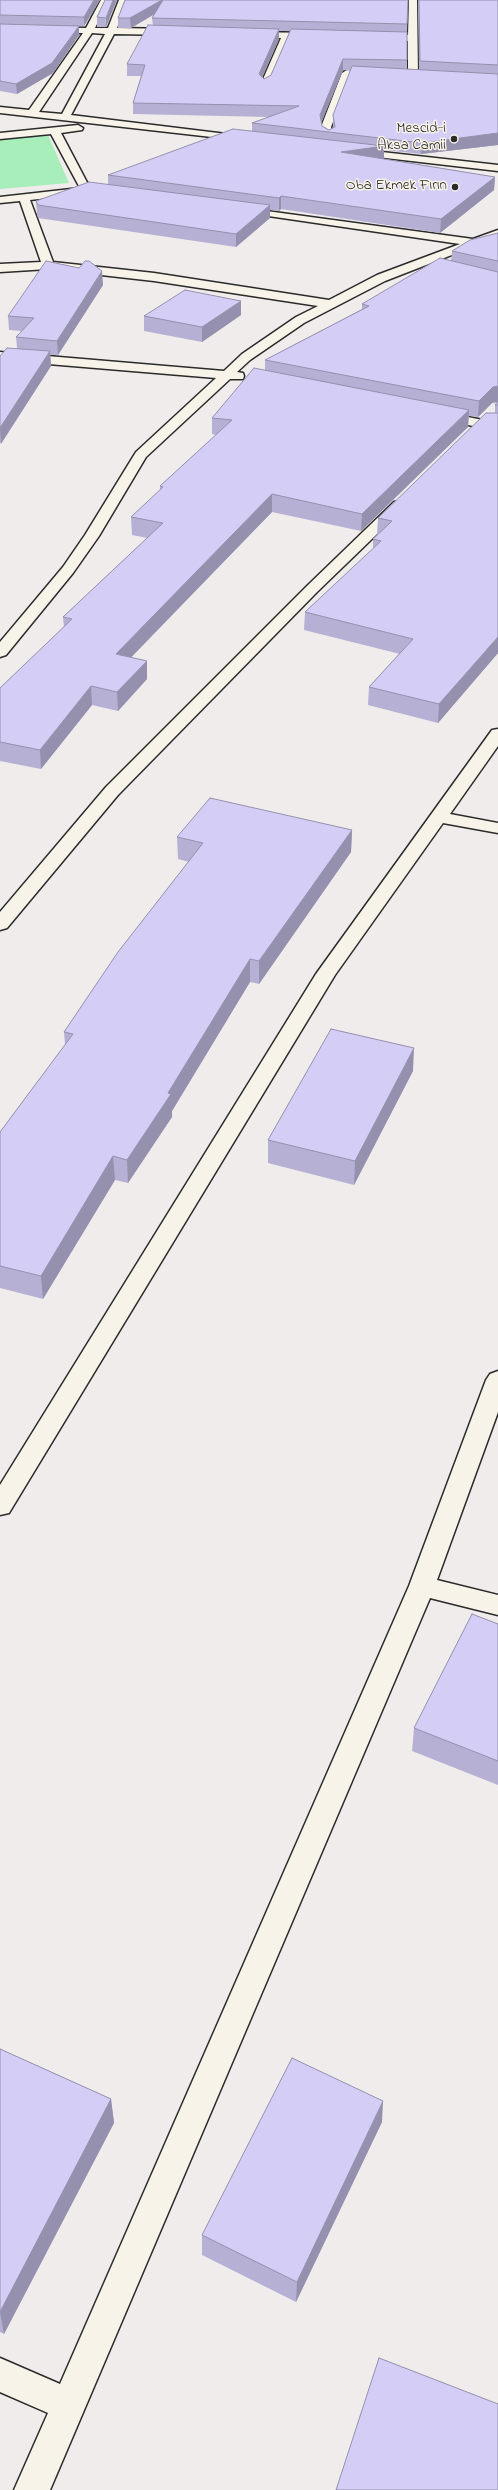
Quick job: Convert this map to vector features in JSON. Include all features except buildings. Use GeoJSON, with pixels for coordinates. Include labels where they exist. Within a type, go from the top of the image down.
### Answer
{"type":"FeatureCollection","features":[{"type":"Feature","properties":{"kind":"street"},"geometry":{"type":"LineString","coordinates":[[32,114],[88,32],[105,0]]}},
{"type":"Feature","properties":{"kind":"street"},"geometry":{"type":"LineString","coordinates":[[65,118],[111,31],[123,0]]}},
{"type":"Feature","properties":{"kind":"street"},"geometry":{"type":"LineString","coordinates":[[413,0],[413,77]]}},
{"type":"Feature","properties":{"kind":"street"},"geometry":{"type":"LineString","coordinates":[[0,29],[88,32],[183,32]]}},
{"type":"Feature","properties":{"kind":"street"},"geometry":{"type":"LineString","coordinates":[[239,34],[326,36]]}},
{"type":"Feature","properties":{"kind":"street"},"geometry":{"type":"LineString","coordinates":[[265,86],[287,35]]}},
{"type":"Feature","properties":{"kind":"street"},"geometry":{"type":"LineString","coordinates":[[366,37],[414,38]]}},
{"type":"Feature","properties":{"kind":"street"},"geometry":{"type":"LineString","coordinates":[[328,138],[326,127],[347,73],[391,76]]}},
{"type":"Feature","properties":{"kind":"street"},"geometry":{"type":"LineString","coordinates":[[0,110],[255,140]]}},
{"type":"Feature","properties":{"kind":"street"},"geometry":{"type":"LineString","coordinates":[[0,136],[113,124]]}},
{"type":"Feature","properties":{"kind":"street"},"geometry":{"type":"LineString","coordinates":[[0,200],[90,191],[55,131]]}},
{"type":"Feature","properties":{"kind":"street"},"geometry":{"type":"LineString","coordinates":[[342,150],[498,168]]}},
{"type":"Feature","properties":{"kind":"street"},"geometry":{"type":"LineString","coordinates":[[24,198],[48,265]]}},
{"type":"Feature","properties":{"kind":"street"},"geometry":{"type":"LineString","coordinates":[[228,208],[473,242]]}},
{"type":"Feature","properties":{"kind":"street"},"geometry":{"type":"LineString","coordinates":[[0,652],[68,570],[92,536],[141,455],[246,357],[300,320],[381,278],[498,233]]}},
{"type":"Feature","properties":{"kind":"street"},"geometry":{"type":"LineString","coordinates":[[419,263],[442,268]]}},
{"type":"Feature","properties":{"kind":"street"},"geometry":{"type":"LineString","coordinates":[[0,268],[48,265],[154,276],[330,304]]}},
{"type":"Feature","properties":{"kind":"street"},"geometry":{"type":"LineString","coordinates":[[0,356],[228,374],[251,378]]}},
{"type":"Feature","properties":{"kind":"street"},"geometry":{"type":"LineString","coordinates":[[429,413],[491,421]]}},
{"type":"Feature","properties":{"kind":"street"},"geometry":{"type":"LineString","coordinates":[[471,435],[491,421]]}},
{"type":"Feature","properties":{"kind":"street"},"geometry":{"type":"LineString","coordinates":[[0,924],[112,791],[312,589],[408,495]]}},
{"type":"Feature","properties":{"kind":"street"},"geometry":{"type":"LineString","coordinates":[[0,1506],[326,974],[498,734]]}},
{"type":"Feature","properties":{"kind":"street"},"geometry":{"type":"LineString","coordinates":[[438,818],[498,828]]}},
{"type":"Feature","properties":{"kind":"street"},"geometry":{"type":"LineString","coordinates":[[32,2490],[422,1586],[498,1380]]}},
{"type":"Feature","properties":{"kind":"street"},"geometry":{"type":"LineString","coordinates":[[422,1586],[498,1604]]}},
{"type":"Feature","properties":{"kind":"street"},"geometry":{"type":"LineString","coordinates":[[0,2375],[69,2404]]}},
{"type":"Feature","properties":{"kind":"green space"},"geometry":{"type":"Polygon","coordinates":[[[48,135],[69,183],[0,189],[0,139],[48,135]]]}},
{"type":"Feature","properties":{"kind":"place","name":"Mescid-i Aksa Camii"},"geometry":{"type":"Point","coordinates":[454,139]}},
{"type":"Feature","properties":{"kind":"place","name":"Oba Ekmek Fırın"},"geometry":{"type":"Point","coordinates":[455,187]}}]}
